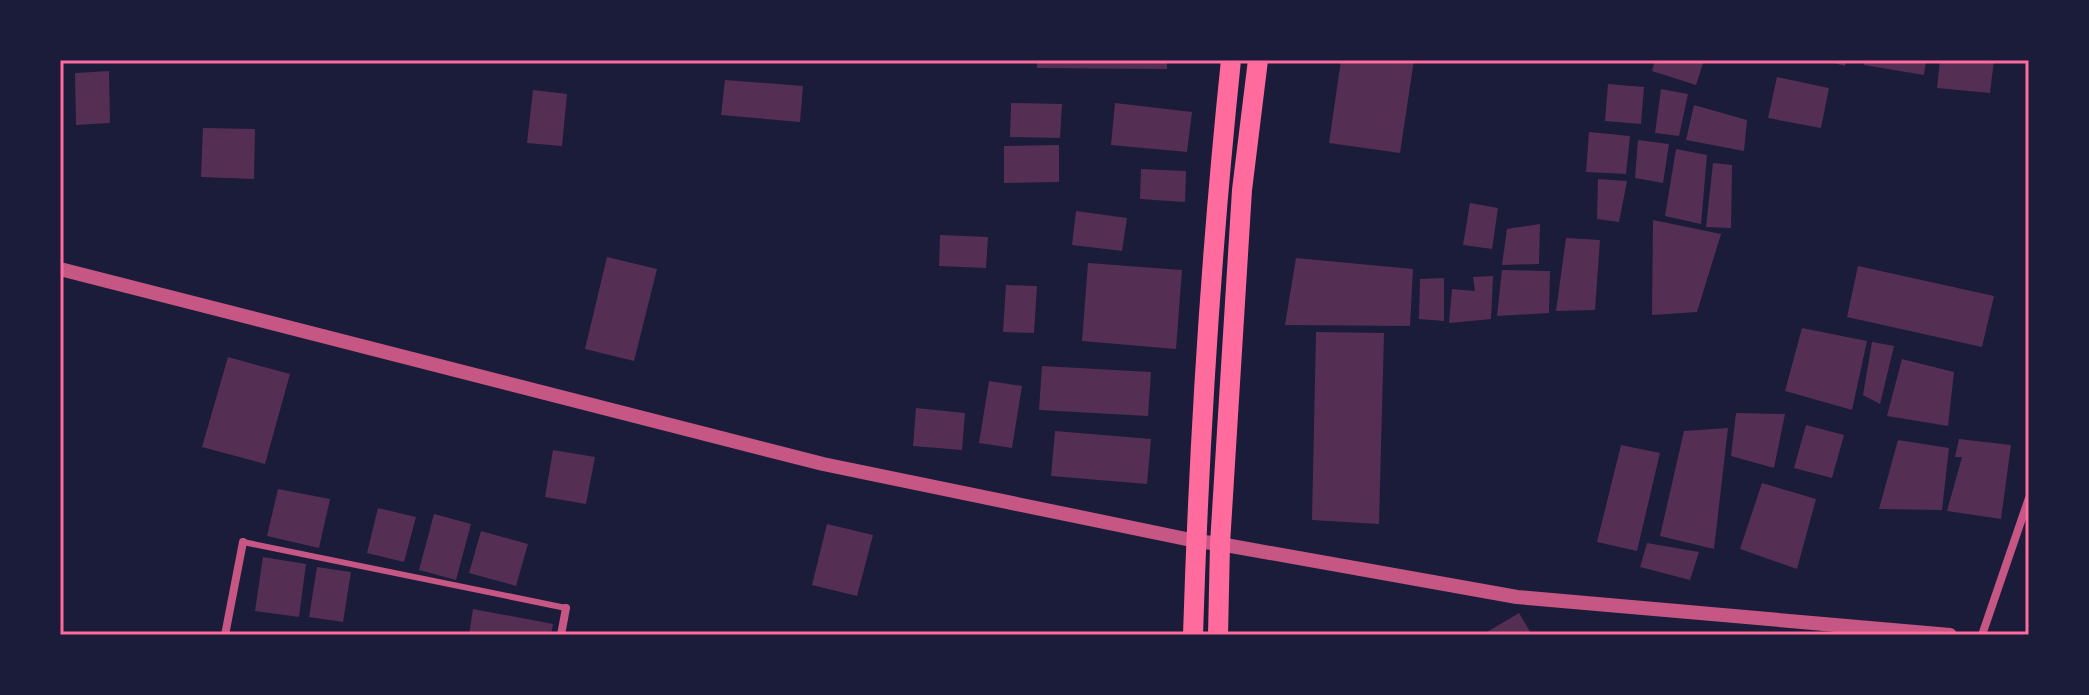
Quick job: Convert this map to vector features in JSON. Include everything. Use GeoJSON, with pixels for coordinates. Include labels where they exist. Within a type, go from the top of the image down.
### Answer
{"type":"FeatureCollection","features":[{"type":"Feature","properties":{"kind":"main road"},"geometry":{"type":"LineString","coordinates":[[1193,635],[1217,189],[1231,60]]}},
{"type":"Feature","properties":{"kind":"main road"},"geometry":{"type":"LineString","coordinates":[[1218,635],[1220,544],[1242,190],[1258,60]]}},
{"type":"Feature","properties":{"kind":"street"},"geometry":{"type":"LineString","coordinates":[[60,269],[823,464],[1196,541],[1517,597],[1950,635]]}},
{"type":"Feature","properties":{"kind":"street"},"geometry":{"type":"LineString","coordinates":[[1982,635],[2029,498]]}},
{"type":"Feature","properties":{"kind":"street"},"geometry":{"type":"LineString","coordinates":[[225,635],[243,542]]}},
{"type":"Feature","properties":{"kind":"street"},"geometry":{"type":"LineString","coordinates":[[561,635],[566,608]]}},
{"type":"Feature","properties":{"kind":"lane"},"geometry":{"type":"LineString","coordinates":[[243,542],[566,608]]}},
{"type":"Feature","properties":{"kind":"building"},"geometry":{"type":"Polygon","coordinates":[[[1037,60],[1167,60],[1167,69],[1037,68],[1037,60]]]}},
{"type":"Feature","properties":{"kind":"building"},"geometry":{"type":"Polygon","coordinates":[[[1341,60],[1414,60],[1400,153],[1329,143],[1341,60]]]}},
{"type":"Feature","properties":{"kind":"building"},"geometry":{"type":"Polygon","coordinates":[[[1655,60],[1704,60],[1696,85],[1652,71],[1655,60]]]}},
{"type":"Feature","properties":{"kind":"building"},"geometry":{"type":"Polygon","coordinates":[[[1823,60],[1846,60],[1845,66],[1823,60]]]}},
{"type":"Feature","properties":{"kind":"building"},"geometry":{"type":"Polygon","coordinates":[[[1865,60],[1926,60],[1924,75],[1864,65],[1865,60]]]}},
{"type":"Feature","properties":{"kind":"building"},"geometry":{"type":"Polygon","coordinates":[[[1940,60],[1994,60],[1990,93],[1937,88],[1940,60]]]}},
{"type":"Feature","properties":{"kind":"building"},"geometry":{"type":"Polygon","coordinates":[[[109,71],[110,123],[76,125],[75,73],[109,71]]]}},
{"type":"Feature","properties":{"kind":"building"},"geometry":{"type":"Polygon","coordinates":[[[1777,77],[1829,88],[1821,128],[1768,118],[1777,77]]]}},
{"type":"Feature","properties":{"kind":"building"},"geometry":{"type":"Polygon","coordinates":[[[725,80],[803,86],[800,122],[721,115],[725,80]]]}},
{"type":"Feature","properties":{"kind":"building"},"geometry":{"type":"Polygon","coordinates":[[[1608,84],[1644,87],[1641,124],[1605,121],[1608,84]]]}},
{"type":"Feature","properties":{"kind":"building"},"geometry":{"type":"Polygon","coordinates":[[[1661,89],[1688,94],[1679,136],[1655,133],[1661,89]]]}},
{"type":"Feature","properties":{"kind":"building"},"geometry":{"type":"Polygon","coordinates":[[[533,90],[567,94],[562,146],[527,143],[533,90]]]}},
{"type":"Feature","properties":{"kind":"building"},"geometry":{"type":"Polygon","coordinates":[[[1011,103],[1062,104],[1060,138],[1010,137],[1011,103]]]}},
{"type":"Feature","properties":{"kind":"building"},"geometry":{"type":"Polygon","coordinates":[[[1115,103],[1192,112],[1187,152],[1111,145],[1115,103]]]}},
{"type":"Feature","properties":{"kind":"building"},"geometry":{"type":"Polygon","coordinates":[[[1694,105],[1747,120],[1744,151],[1686,140],[1694,105]]]}},
{"type":"Feature","properties":{"kind":"building"},"geometry":{"type":"Polygon","coordinates":[[[203,128],[255,129],[254,179],[201,177],[203,128]]]}},
{"type":"Feature","properties":{"kind":"building"},"geometry":{"type":"Polygon","coordinates":[[[1589,132],[1630,136],[1626,174],[1586,172],[1589,132]]]}},
{"type":"Feature","properties":{"kind":"building"},"geometry":{"type":"Polygon","coordinates":[[[1638,140],[1669,144],[1663,183],[1635,178],[1638,140]]]}},
{"type":"Feature","properties":{"kind":"building"},"geometry":{"type":"Polygon","coordinates":[[[1059,145],[1059,182],[1004,183],[1004,146],[1059,145]]]}},
{"type":"Feature","properties":{"kind":"building"},"geometry":{"type":"Polygon","coordinates":[[[1676,149],[1707,155],[1701,224],[1665,216],[1676,149]]]}},
{"type":"Feature","properties":{"kind":"building"},"geometry":{"type":"Polygon","coordinates":[[[1713,163],[1732,165],[1731,228],[1706,227],[1713,163]]]}},
{"type":"Feature","properties":{"kind":"building"},"geometry":{"type":"Polygon","coordinates":[[[1141,169],[1186,171],[1185,202],[1140,199],[1141,169]]]}},
{"type":"Feature","properties":{"kind":"building"},"geometry":{"type":"Polygon","coordinates":[[[1598,179],[1627,181],[1619,222],[1597,219],[1598,179]]]}},
{"type":"Feature","properties":{"kind":"building"},"geometry":{"type":"Polygon","coordinates":[[[1470,203],[1498,208],[1492,249],[1463,245],[1470,203]]]}},
{"type":"Feature","properties":{"kind":"building"},"geometry":{"type":"Polygon","coordinates":[[[1076,211],[1127,218],[1122,251],[1072,245],[1076,211]]]}},
{"type":"Feature","properties":{"kind":"building"},"geometry":{"type":"Polygon","coordinates":[[[1653,220],[1721,234],[1697,312],[1652,315],[1653,220]]]}},
{"type":"Feature","properties":{"kind":"building"},"geometry":{"type":"Polygon","coordinates":[[[1540,224],[1539,264],[1502,265],[1507,229],[1540,224]]]}},
{"type":"Feature","properties":{"kind":"building"},"geometry":{"type":"Polygon","coordinates":[[[940,235],[988,237],[986,268],[939,266],[940,235]]]}},
{"type":"Feature","properties":{"kind":"building"},"geometry":{"type":"Polygon","coordinates":[[[1566,238],[1600,240],[1595,310],[1556,311],[1566,238]]]}},
{"type":"Feature","properties":{"kind":"building"},"geometry":{"type":"Polygon","coordinates":[[[607,257],[657,269],[634,361],[585,349],[607,257]]]}},
{"type":"Feature","properties":{"kind":"building"},"geometry":{"type":"Polygon","coordinates":[[[1296,258],[1413,269],[1410,326],[1285,325],[1296,258]]]}},
{"type":"Feature","properties":{"kind":"building"},"geometry":{"type":"Polygon","coordinates":[[[1088,263],[1182,270],[1176,349],[1082,341],[1088,263]]]}},
{"type":"Feature","properties":{"kind":"building"},"geometry":{"type":"Polygon","coordinates":[[[1858,266],[1994,296],[1982,347],[1847,317],[1858,266]]]}},
{"type":"Feature","properties":{"kind":"building"},"geometry":{"type":"Polygon","coordinates":[[[1502,270],[1550,271],[1549,313],[1497,316],[1502,270]]]}},
{"type":"Feature","properties":{"kind":"building"},"geometry":{"type":"Polygon","coordinates":[[[1493,276],[1491,319],[1449,323],[1452,289],[1475,291],[1473,277],[1493,276]]]}},
{"type":"Feature","properties":{"kind":"building"},"geometry":{"type":"Polygon","coordinates":[[[1444,278],[1444,321],[1419,319],[1420,279],[1444,278]]]}},
{"type":"Feature","properties":{"kind":"building"},"geometry":{"type":"Polygon","coordinates":[[[1006,285],[1037,286],[1034,333],[1003,332],[1006,285]]]}},
{"type":"Feature","properties":{"kind":"building"},"geometry":{"type":"Polygon","coordinates":[[[1802,328],[1867,341],[1852,410],[1785,391],[1802,328]]]}},
{"type":"Feature","properties":{"kind":"building"},"geometry":{"type":"Polygon","coordinates":[[[1316,332],[1384,333],[1379,524],[1312,520],[1316,332]]]}},
{"type":"Feature","properties":{"kind":"building"},"geometry":{"type":"Polygon","coordinates":[[[1872,342],[1894,346],[1880,404],[1863,395],[1872,342]]]}},
{"type":"Feature","properties":{"kind":"building"},"geometry":{"type":"Polygon","coordinates":[[[228,357],[290,374],[265,464],[202,447],[228,357]]]}},
{"type":"Feature","properties":{"kind":"building"},"geometry":{"type":"Polygon","coordinates":[[[1902,359],[1954,372],[1948,426],[1887,416],[1902,359]]]}},
{"type":"Feature","properties":{"kind":"building"},"geometry":{"type":"Polygon","coordinates":[[[1042,366],[1151,372],[1148,416],[1039,410],[1042,366]]]}},
{"type":"Feature","properties":{"kind":"building"},"geometry":{"type":"Polygon","coordinates":[[[989,381],[1022,386],[1012,448],[979,443],[989,381]]]}},
{"type":"Feature","properties":{"kind":"building"},"geometry":{"type":"Polygon","coordinates":[[[916,408],[965,413],[962,450],[913,446],[916,408]]]}},
{"type":"Feature","properties":{"kind":"building"},"geometry":{"type":"Polygon","coordinates":[[[1736,413],[1785,414],[1774,468],[1731,456],[1736,413]]]}},
{"type":"Feature","properties":{"kind":"building"},"geometry":{"type":"Polygon","coordinates":[[[1806,425],[1844,435],[1832,478],[1794,468],[1806,425]]]}},
{"type":"Feature","properties":{"kind":"building"},"geometry":{"type":"Polygon","coordinates":[[[1728,428],[1714,549],[1660,536],[1684,431],[1728,428]]]}},
{"type":"Feature","properties":{"kind":"building"},"geometry":{"type":"Polygon","coordinates":[[[1055,431],[1151,439],[1147,484],[1051,476],[1055,431]]]}},
{"type":"Feature","properties":{"kind":"building"},"geometry":{"type":"Polygon","coordinates":[[[1959,439],[2011,445],[2001,519],[1947,511],[1962,457],[1955,457],[1959,439]]]}},
{"type":"Feature","properties":{"kind":"building"},"geometry":{"type":"Polygon","coordinates":[[[1898,440],[1949,448],[1942,510],[1879,509],[1898,440]]]}},
{"type":"Feature","properties":{"kind":"building"},"geometry":{"type":"Polygon","coordinates":[[[1621,445],[1660,453],[1637,551],[1597,542],[1621,445]]]}},
{"type":"Feature","properties":{"kind":"building"},"geometry":{"type":"Polygon","coordinates":[[[553,450],[595,457],[586,504],[545,497],[553,450]]]}},
{"type":"Feature","properties":{"kind":"building"},"geometry":{"type":"Polygon","coordinates":[[[1762,483],[1816,499],[1797,569],[1740,549],[1762,483]]]}},
{"type":"Feature","properties":{"kind":"building"},"geometry":{"type":"Polygon","coordinates":[[[278,489],[330,499],[319,548],[267,536],[278,489]]]}},
{"type":"Feature","properties":{"kind":"building"},"geometry":{"type":"Polygon","coordinates":[[[378,508],[416,517],[404,562],[367,553],[378,508]]]}},
{"type":"Feature","properties":{"kind":"building"},"geometry":{"type":"Polygon","coordinates":[[[434,514],[471,524],[456,580],[419,570],[434,514]]]}},
{"type":"Feature","properties":{"kind":"building"},"geometry":{"type":"Polygon","coordinates":[[[827,524],[873,535],[857,596],[812,585],[827,524]]]}},
{"type":"Feature","properties":{"kind":"building"},"geometry":{"type":"Polygon","coordinates":[[[481,531],[528,544],[516,586],[469,573],[481,531]]]}},
{"type":"Feature","properties":{"kind":"building"},"geometry":{"type":"Polygon","coordinates":[[[1647,543],[1699,552],[1690,580],[1640,567],[1647,543]]]}},
{"type":"Feature","properties":{"kind":"building"},"geometry":{"type":"Polygon","coordinates":[[[263,557],[306,564],[299,617],[255,611],[263,557]]]}},
{"type":"Feature","properties":{"kind":"building"},"geometry":{"type":"Polygon","coordinates":[[[317,567],[351,572],[343,622],[309,617],[317,567]]]}},
{"type":"Feature","properties":{"kind":"building"},"geometry":{"type":"Polygon","coordinates":[[[473,609],[553,624],[551,635],[469,635],[473,609]]]}},
{"type":"Feature","properties":{"kind":"building"},"geometry":{"type":"Polygon","coordinates":[[[1519,613],[1532,635],[1482,635],[1519,613]]]}}]}
